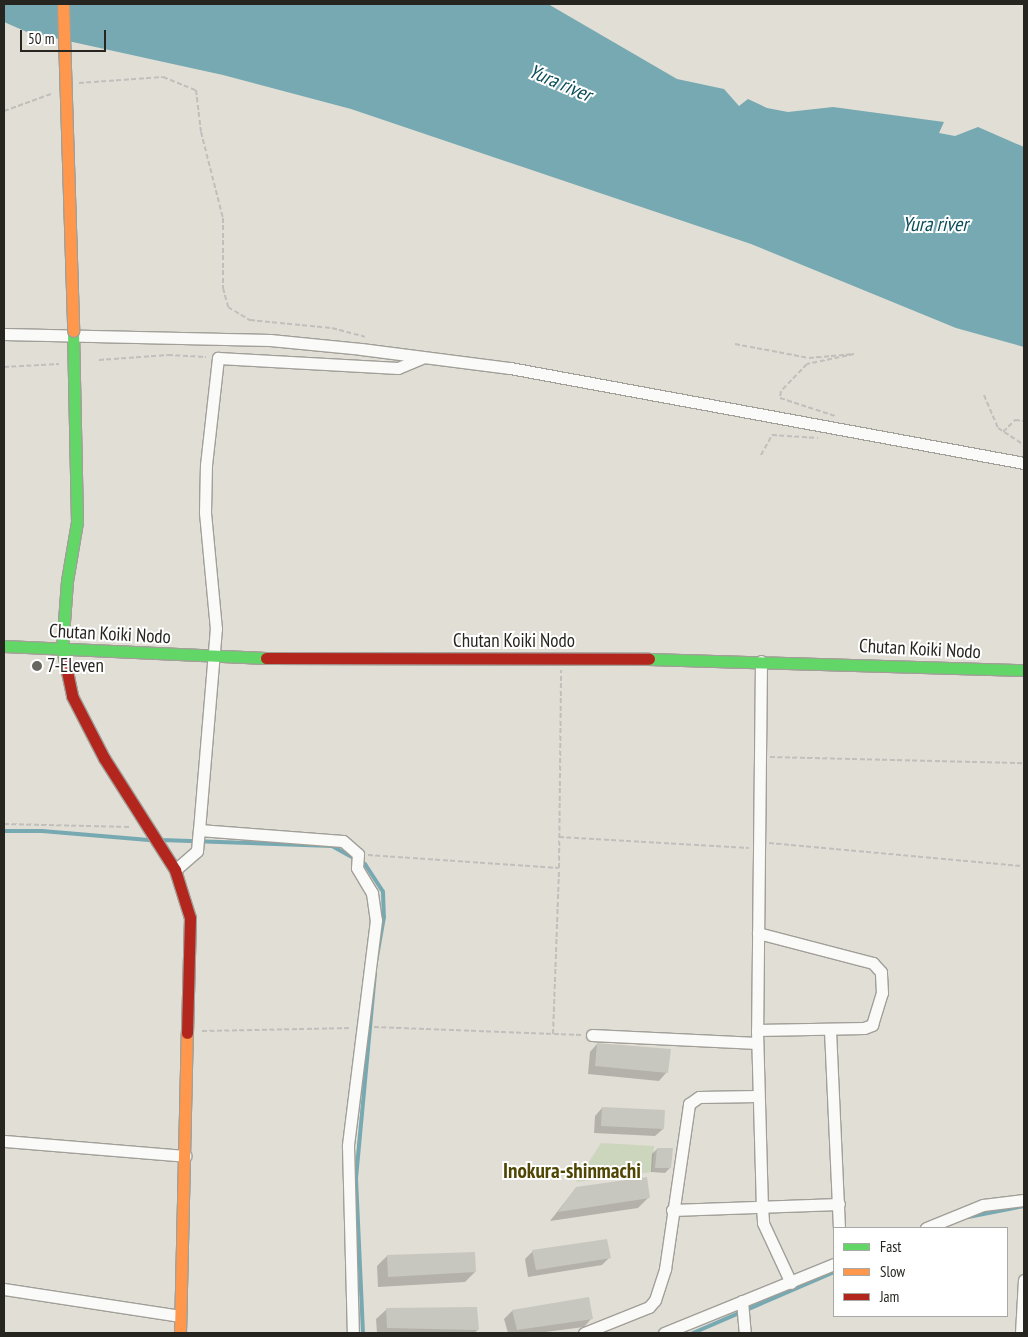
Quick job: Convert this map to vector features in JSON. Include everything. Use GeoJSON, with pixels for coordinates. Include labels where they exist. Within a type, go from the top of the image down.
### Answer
{"type":"FeatureCollection","features":[{"type":"Feature","properties":{"kind":"street"},"geometry":{"type":"LineString","coordinates":[[63,4],[77,522],[67,581],[62,649],[72,696],[104,758],[175,870],[190,918],[190,1031],[180,1333]]}},
{"type":"Feature","properties":{"kind":"street"},"geometry":{"type":"LineString","coordinates":[[4,334],[73,334],[270,340],[424,357],[586,382],[1024,463]]}},
{"type":"Feature","properties":{"kind":"street"},"geometry":{"type":"LineString","coordinates":[[175,870],[197,851],[200,830],[212,658],[216,629],[204,512],[206,465],[218,358],[398,368],[424,357]]}},
{"type":"Feature","properties":{"kind":"street","name":"Chutan Koiki Nodo"},"geometry":{"type":"LineString","coordinates":[[4,646],[212,658],[351,660],[562,657],[761,660],[1024,670]]}},
{"type":"Feature","properties":{"kind":"street"},"geometry":{"type":"LineString","coordinates":[[761,660],[758,756],[757,1096],[762,1207],[763,1223],[791,1284]]}},
{"type":"Feature","properties":{"kind":"street"},"geometry":{"type":"LineString","coordinates":[[200,830],[343,841],[358,854],[357,868],[372,893],[376,920],[348,1146],[353,1333]]}},
{"type":"Feature","properties":{"kind":"street"},"geometry":{"type":"LineString","coordinates":[[757,1030],[830,1030],[872,1025],[882,993],[878,966],[758,933]]}},
{"type":"Feature","properties":{"kind":"street"},"geometry":{"type":"LineString","coordinates":[[830,1030],[839,1227]]}},
{"type":"Feature","properties":{"kind":"street"},"geometry":{"type":"LineString","coordinates":[[592,1036],[757,1043]]}},
{"type":"Feature","properties":{"kind":"street"},"geometry":{"type":"LineString","coordinates":[[584,1333],[649,1307],[655,1300],[665,1269],[672,1210],[689,1104],[699,1097],[757,1096]]}},
{"type":"Feature","properties":{"kind":"street"},"geometry":{"type":"LineString","coordinates":[[4,1141],[185,1156]]}},
{"type":"Feature","properties":{"kind":"street"},"geometry":{"type":"LineString","coordinates":[[929,1227],[983,1206],[1024,1200]]}},
{"type":"Feature","properties":{"kind":"street"},"geometry":{"type":"LineString","coordinates":[[672,1210],[839,1204]]}},
{"type":"Feature","properties":{"kind":"street"},"geometry":{"type":"LineString","coordinates":[[664,1333],[742,1301],[791,1284],[833,1264]]}},
{"type":"Feature","properties":{"kind":"street"},"geometry":{"type":"LineString","coordinates":[[1021,1333],[1024,1280]]}},
{"type":"Feature","properties":{"kind":"street"},"geometry":{"type":"LineString","coordinates":[[4,1289],[180,1316]]}},
{"type":"Feature","properties":{"kind":"street"},"geometry":{"type":"LineString","coordinates":[[742,1301],[745,1333]]}},
{"type":"Feature","properties":{"kind":"path"},"geometry":{"type":"LineString","coordinates":[[76,85],[85,81],[163,77],[196,90],[201,132],[223,218],[223,288],[228,307],[250,320],[332,328],[366,337]]}},
{"type":"Feature","properties":{"kind":"path"},"geometry":{"type":"LineString","coordinates":[[4,111],[58,91]]}},
{"type":"Feature","properties":{"kind":"path"},"geometry":{"type":"LineString","coordinates":[[735,344],[809,358],[854,354],[807,364],[781,391],[780,398],[837,416]]}},
{"type":"Feature","properties":{"kind":"path"},"geometry":{"type":"LineString","coordinates":[[99,360],[168,355],[218,358]]}},
{"type":"Feature","properties":{"kind":"path"},"geometry":{"type":"LineString","coordinates":[[4,367],[74,364]]}},
{"type":"Feature","properties":{"kind":"path"},"geometry":{"type":"LineString","coordinates":[[984,395],[1003,432],[1024,445]]}},
{"type":"Feature","properties":{"kind":"path"},"geometry":{"type":"LineString","coordinates":[[1003,432],[1015,420],[1024,421]]}},
{"type":"Feature","properties":{"kind":"path"},"geometry":{"type":"LineString","coordinates":[[761,455],[772,435],[792,434],[828,439]]}},
{"type":"Feature","properties":{"kind":"path"},"geometry":{"type":"LineString","coordinates":[[553,1034],[559,868],[562,657]]}},
{"type":"Feature","properties":{"kind":"path"},"geometry":{"type":"LineString","coordinates":[[758,756],[1024,763]]}},
{"type":"Feature","properties":{"kind":"path"},"geometry":{"type":"LineString","coordinates":[[4,824],[148,827]]}},
{"type":"Feature","properties":{"kind":"path"},"geometry":{"type":"LineString","coordinates":[[559,837],[759,845],[1024,866]]}},
{"type":"Feature","properties":{"kind":"path"},"geometry":{"type":"LineString","coordinates":[[358,854],[559,868]]}},
{"type":"Feature","properties":{"kind":"path"},"geometry":{"type":"LineString","coordinates":[[190,1031],[362,1027],[592,1036]]}},
{"type":"Feature","properties":{"kind":"green space"},"geometry":{"type":"Polygon","coordinates":[[[601,1143],[654,1146],[652,1172],[576,1182],[601,1143]]]}},
{"type":"Feature","properties":{"kind":"water","name":"Yura river"},"geometry":{"type":"Polygon","coordinates":[[[4,4],[548,4],[677,79],[724,89],[739,106],[748,99],[767,108],[788,112],[833,107],[944,122],[939,133],[955,136],[978,127],[1024,147],[1024,347],[956,328],[751,244],[351,109],[223,75],[27,32],[4,22],[4,4]]]}},
{"type":"Feature","properties":{"kind":"building"},"geometry":{"type":"Polygon","coordinates":[[[597,1043],[671,1049],[668,1073],[595,1066],[597,1043]]]}},
{"type":"Feature","properties":{"kind":"building"},"geometry":{"type":"Polygon","coordinates":[[[602,1107],[665,1110],[664,1129],[601,1126],[602,1107]]]}},
{"type":"Feature","properties":{"kind":"building"},"geometry":{"type":"Polygon","coordinates":[[[657,1148],[673,1148],[671,1168],[655,1168],[657,1148]]]}},
{"type":"Feature","properties":{"kind":"building"},"geometry":{"type":"Polygon","coordinates":[[[647,1177],[650,1198],[558,1212],[576,1187],[647,1177]]]}},
{"type":"Feature","properties":{"kind":"building"},"geometry":{"type":"Polygon","coordinates":[[[607,1239],[611,1258],[536,1270],[532,1250],[607,1239]]]}},
{"type":"Feature","properties":{"kind":"building"},"geometry":{"type":"Polygon","coordinates":[[[475,1252],[476,1272],[388,1277],[387,1255],[475,1252]]]}},
{"type":"Feature","properties":{"kind":"building"},"geometry":{"type":"Polygon","coordinates":[[[589,1297],[593,1319],[517,1330],[512,1310],[589,1297]]]}},
{"type":"Feature","properties":{"kind":"building"},"geometry":{"type":"Polygon","coordinates":[[[477,1307],[479,1330],[387,1328],[386,1308],[477,1307]]]}},
{"type":"Feature","properties":{"kind":"waterway"},"geometry":{"type":"LineString","coordinates":[[4,831],[42,831],[149,840]]}},
{"type":"Feature","properties":{"kind":"waterway"},"geometry":{"type":"LineString","coordinates":[[161,840],[332,846],[365,864],[383,892],[384,917],[376,962]]}},
{"type":"Feature","properties":{"kind":"waterway"},"geometry":{"type":"LineString","coordinates":[[363,1333],[356,1178],[375,974]]}},
{"type":"Feature","properties":{"kind":"waterway"},"geometry":{"type":"LineString","coordinates":[[968,1217],[1024,1206]]}},
{"type":"Feature","properties":{"kind":"waterway"},"geometry":{"type":"LineString","coordinates":[[693,1333],[833,1272]]}},
{"type":"Feature","properties":{"kind":"traffic: fast"},"geometry":{"type":"LineString","coordinates":[[65,662],[62,649],[67,581],[77,522],[73,331]]}},
{"type":"Feature","properties":{"kind":"traffic: fast"},"geometry":{"type":"LineString","coordinates":[[4,646],[266,658]]}},
{"type":"Feature","properties":{"kind":"traffic: fast"},"geometry":{"type":"LineString","coordinates":[[649,659],[1024,670]]}},
{"type":"Feature","properties":{"kind":"traffic: slow"},"geometry":{"type":"LineString","coordinates":[[63,4],[73,331]]}},
{"type":"Feature","properties":{"kind":"traffic: slow"},"geometry":{"type":"LineString","coordinates":[[180,1333],[187,1033]]}},
{"type":"Feature","properties":{"kind":"traffic: jam"},"geometry":{"type":"LineString","coordinates":[[266,658],[649,659]]}},
{"type":"Feature","properties":{"kind":"traffic: jam"},"geometry":{"type":"LineString","coordinates":[[65,662],[72,696],[104,758],[175,870],[190,918],[187,1033]]}},
{"type":"Feature","properties":{"kind":"place","name":"7-Eleven"},"geometry":{"type":"Point","coordinates":[37,666]}},
{"type":"Feature","properties":{"kind":"district","name":"Inokura-shinmachi"},"geometry":{"type":"Point","coordinates":[572,1171]}}]}
